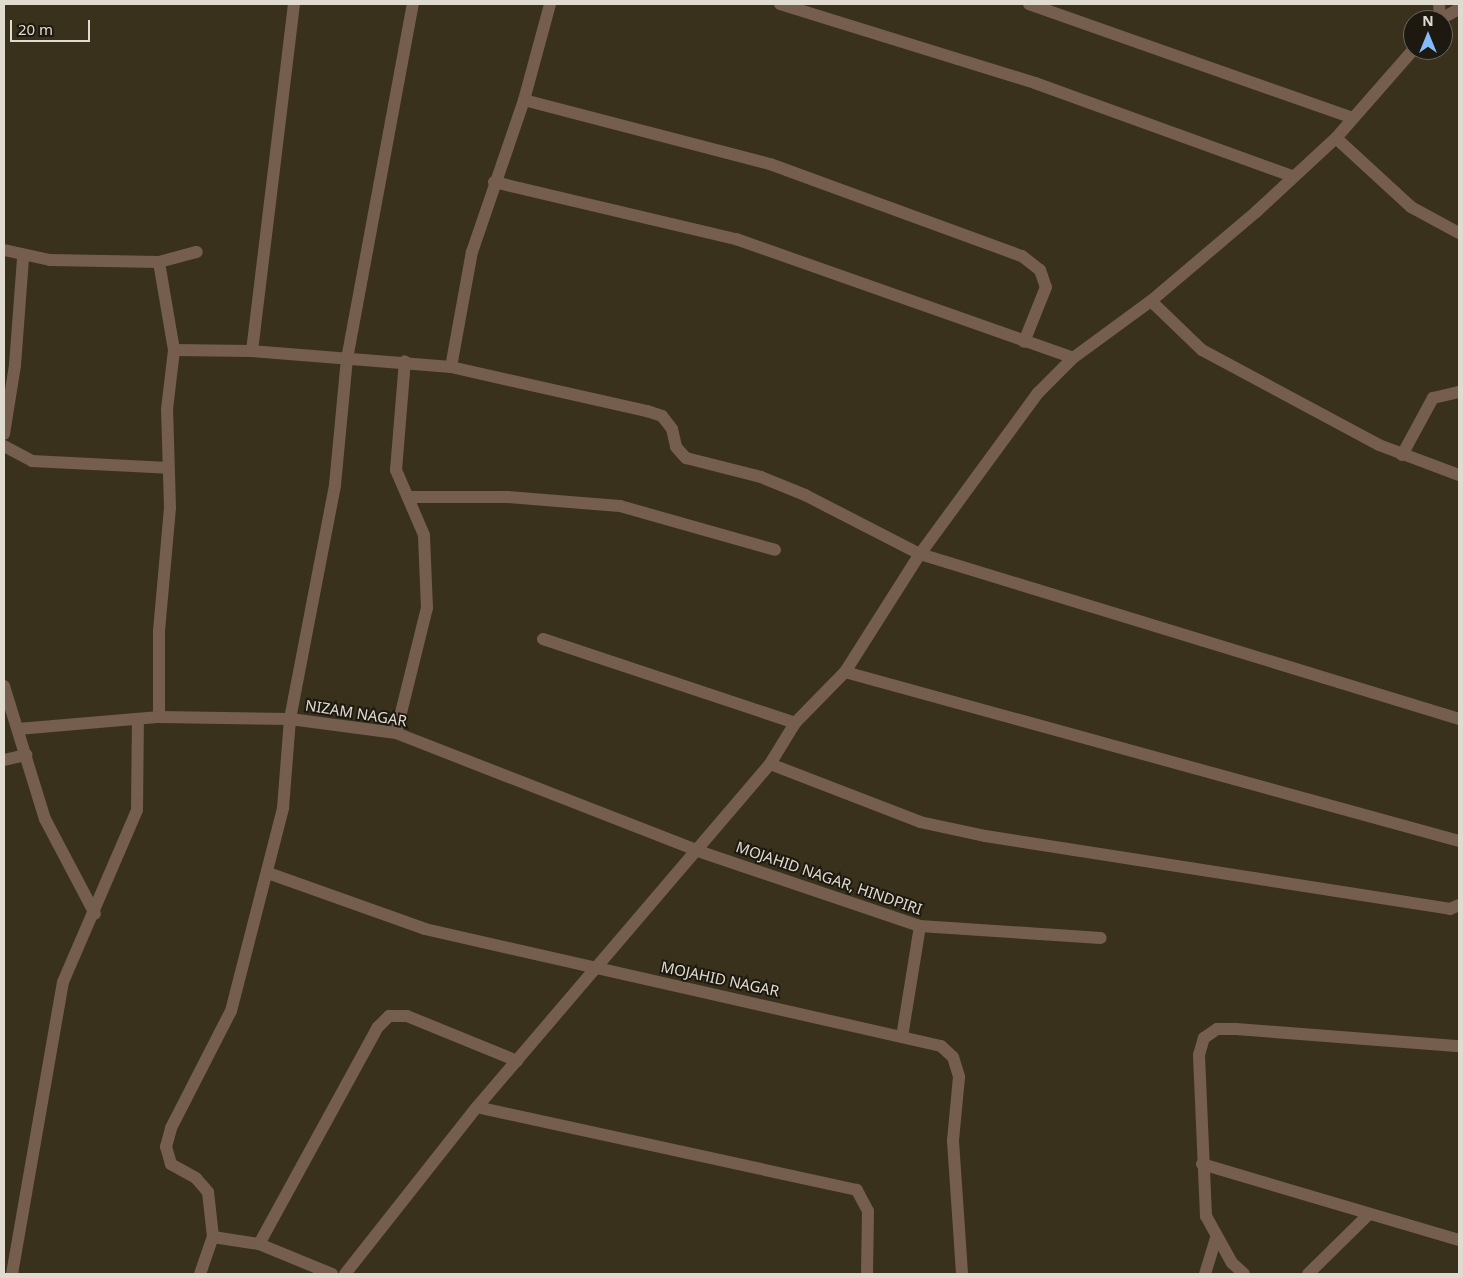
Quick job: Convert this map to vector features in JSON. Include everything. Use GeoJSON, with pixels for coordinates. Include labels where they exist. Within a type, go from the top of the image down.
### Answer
{"type":"FeatureCollection","features":[{"type":"Feature","properties":{"kind":"street"},"geometry":{"type":"LineString","coordinates":[[252,351],[294,4]]}},
{"type":"Feature","properties":{"kind":"street"},"geometry":{"type":"LineString","coordinates":[[200,1274],[213,1237],[208,1192],[196,1178],[171,1164],[166,1147],[171,1128],[231,1011],[268,873],[283,808],[290,719],[335,485],[347,359],[413,4]]}},
{"type":"Feature","properties":{"kind":"street"},"geometry":{"type":"LineString","coordinates":[[451,367],[472,252],[494,182],[524,100],[550,4]]}},
{"type":"Feature","properties":{"kind":"street"},"geometry":{"type":"LineString","coordinates":[[780,4],[1035,83],[1292,176]]}},
{"type":"Feature","properties":{"kind":"street"},"geometry":{"type":"LineString","coordinates":[[1029,4],[1353,118]]}},
{"type":"Feature","properties":{"kind":"street"},"geometry":{"type":"LineString","coordinates":[[346,1274],[477,1106],[698,851],[770,764],[795,723],[845,672],[920,554],[1016,422],[1073,358],[1151,301],[1336,138],[1404,60]]}},
{"type":"Feature","properties":{"kind":"street"},"geometry":{"type":"LineString","coordinates":[[524,100],[770,164],[1022,256],[1040,270],[1046,287],[1024,342]]}},
{"type":"Feature","properties":{"kind":"street"},"geometry":{"type":"LineString","coordinates":[[1336,138],[1411,207],[1459,233]]}},
{"type":"Feature","properties":{"kind":"street"},"geometry":{"type":"LineString","coordinates":[[494,182],[736,239],[1073,358]]}},
{"type":"Feature","properties":{"kind":"street"},"geometry":{"type":"LineString","coordinates":[[4,250],[23,258],[159,262],[196,252]]}},
{"type":"Feature","properties":{"kind":"street"},"geometry":{"type":"LineString","coordinates":[[4,434],[15,365],[23,258]]}},
{"type":"Feature","properties":{"kind":"street"},"geometry":{"type":"LineString","coordinates":[[159,262],[174,350],[167,409],[170,508],[158,631],[159,717]]}},
{"type":"Feature","properties":{"kind":"street"},"geometry":{"type":"LineString","coordinates":[[1151,301],[1202,350],[1402,455],[1459,475]]}},
{"type":"Feature","properties":{"kind":"street"},"geometry":{"type":"LineString","coordinates":[[174,350],[252,351],[347,359],[405,361],[451,367],[662,416],[672,429],[676,447],[686,458],[761,477],[796,491],[920,554],[1459,720]]}},
{"type":"Feature","properties":{"kind":"street"},"geometry":{"type":"LineString","coordinates":[[396,733],[428,608],[424,535],[396,470],[405,361]]}},
{"type":"Feature","properties":{"kind":"street"},"geometry":{"type":"LineString","coordinates":[[1402,455],[1433,398],[1459,392]]}},
{"type":"Feature","properties":{"kind":"street"},"geometry":{"type":"LineString","coordinates":[[4,446],[32,461],[168,468]]}},
{"type":"Feature","properties":{"kind":"street"},"geometry":{"type":"LineString","coordinates":[[408,497],[507,497],[620,506],[775,550]]}},
{"type":"Feature","properties":{"kind":"street"},"geometry":{"type":"LineString","coordinates":[[543,639],[795,723]]}},
{"type":"Feature","properties":{"kind":"street"},"geometry":{"type":"LineString","coordinates":[[845,672],[1459,841]]}},
{"type":"Feature","properties":{"kind":"street"},"geometry":{"type":"LineString","coordinates":[[4,686],[45,819],[95,914]]}},
{"type":"Feature","properties":{"kind":"street","name":"NIZAM NAGAR"},"geometry":{"type":"LineString","coordinates":[[18,729],[159,717],[290,719],[396,733],[698,851]]}},
{"type":"Feature","properties":{"kind":"street"},"geometry":{"type":"LineString","coordinates":[[12,1274],[63,982],[95,914],[136,810],[138,719]]}},
{"type":"Feature","properties":{"kind":"street"},"geometry":{"type":"LineString","coordinates":[[4,760],[26,755]]}},
{"type":"Feature","properties":{"kind":"street"},"geometry":{"type":"LineString","coordinates":[[770,764],[920,822],[985,836],[1450,909],[1459,905]]}},
{"type":"Feature","properties":{"kind":"street","name":"MOJAHID NAGAR, HINDPIRI"},"geometry":{"type":"LineString","coordinates":[[698,851],[920,926],[1101,938]]}},
{"type":"Feature","properties":{"kind":"street","name":"MOJAHID NAGAR"},"geometry":{"type":"LineString","coordinates":[[268,873],[425,929],[594,970],[941,1046],[953,1057],[959,1076],[953,1141],[962,1274]]}},
{"type":"Feature","properties":{"kind":"street"},"geometry":{"type":"LineString","coordinates":[[902,1037],[920,926]]}},
{"type":"Feature","properties":{"kind":"street"},"geometry":{"type":"LineString","coordinates":[[259,1244],[378,1028],[389,1016],[408,1016],[517,1061]]}},
{"type":"Feature","properties":{"kind":"street"},"geometry":{"type":"LineString","coordinates":[[1244,1274],[1216,1237],[1206,1216],[1202,1164],[1199,1055],[1204,1038],[1216,1029],[1459,1046]]}},
{"type":"Feature","properties":{"kind":"street"},"geometry":{"type":"LineString","coordinates":[[477,1106],[858,1190],[868,1211],[867,1274]]}},
{"type":"Feature","properties":{"kind":"street"},"geometry":{"type":"LineString","coordinates":[[1202,1164],[1367,1216],[1459,1240]]}},
{"type":"Feature","properties":{"kind":"street"},"geometry":{"type":"LineString","coordinates":[[1308,1274],[1367,1216]]}},
{"type":"Feature","properties":{"kind":"street"},"geometry":{"type":"LineString","coordinates":[[213,1237],[259,1244],[332,1274]]}},
{"type":"Feature","properties":{"kind":"street"},"geometry":{"type":"LineString","coordinates":[[1205,1274],[1216,1237]]}}]}
